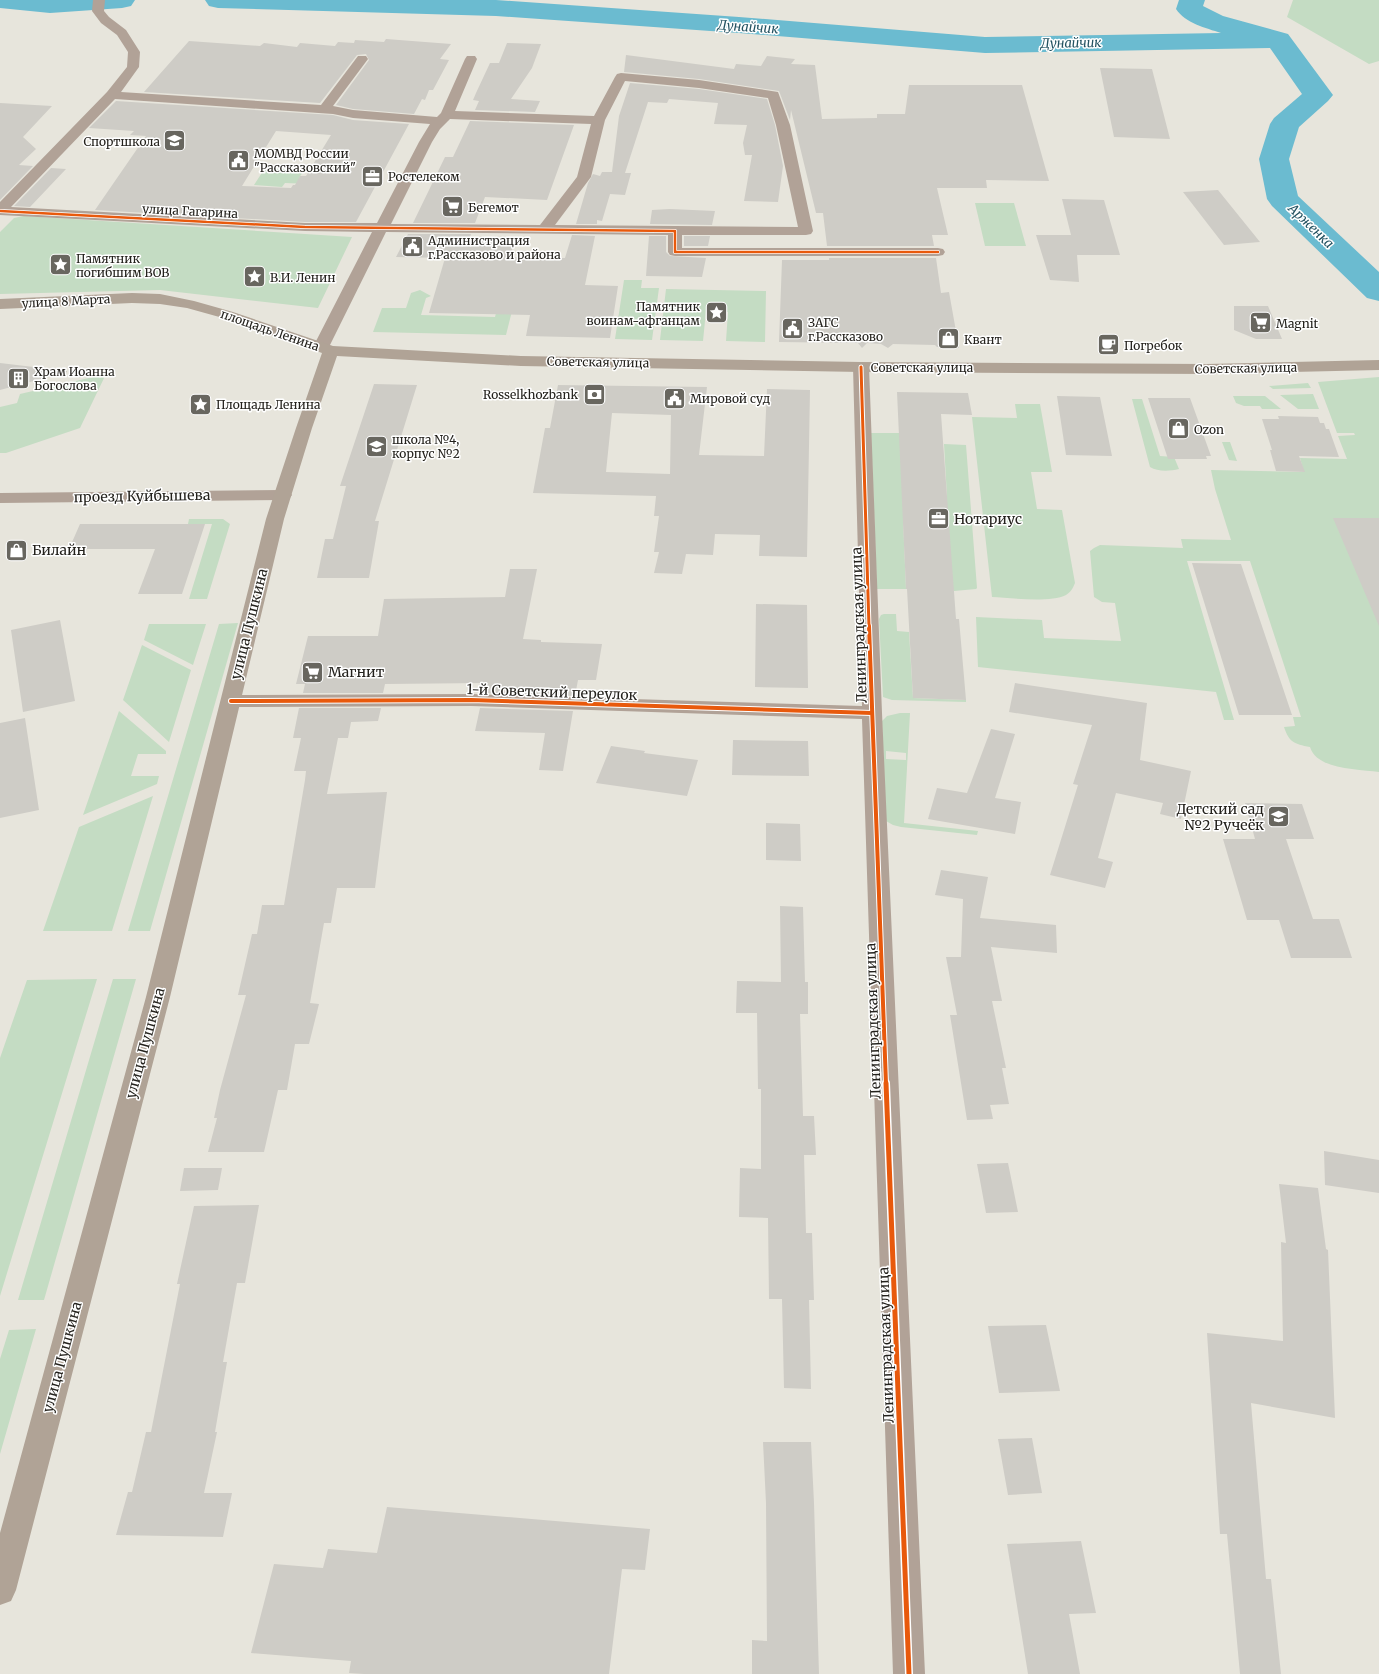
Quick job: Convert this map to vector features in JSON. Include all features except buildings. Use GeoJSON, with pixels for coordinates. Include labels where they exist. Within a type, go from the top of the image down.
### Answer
{"type":"FeatureCollection","features":[{"type":"Feature","properties":{"kind":"main road","name":"площадь Ленина"},"geometry":{"type":"LineString","coordinates":[[132,298],[160,299],[189,304],[228,315],[326,349],[283,494]]}},
{"type":"Feature","properties":{"kind":"main road","name":"улица 8 Марта"},"geometry":{"type":"LineString","coordinates":[[0,304],[132,298]]}},
{"type":"Feature","properties":{"kind":"main road","name":"Советская улица"},"geometry":{"type":"LineString","coordinates":[[326,349],[445,357]]}},
{"type":"Feature","properties":{"kind":"main road","name":"Советская улица"},"geometry":{"type":"LineString","coordinates":[[370,353],[521,361],[861,367],[1207,369],[1379,365]]}},
{"type":"Feature","properties":{"kind":"main road","name":"улица Пушкина"},"geometry":{"type":"LineString","coordinates":[[0,1590],[158,997],[231,701],[250,617],[283,494]]}},
{"type":"Feature","properties":{"kind":"street"},"geometry":{"type":"LineString","coordinates":[[0,210],[112,94],[123,82],[133,67],[134,52],[122,33],[105,20],[99,5]]}},
{"type":"Feature","properties":{"kind":"street"},"geometry":{"type":"LineString","coordinates":[[324,110],[362,59]]}},
{"type":"Feature","properties":{"kind":"street"},"geometry":{"type":"LineString","coordinates":[[326,349],[380,229],[443,118],[471,60]]}},
{"type":"Feature","properties":{"kind":"street","name":"улица Гагарина"},"geometry":{"type":"LineString","coordinates":[[0,210],[277,226],[380,229],[806,231],[783,125],[773,95],[699,84],[621,77],[598,120]]}},
{"type":"Feature","properties":{"kind":"street"},"geometry":{"type":"LineString","coordinates":[[112,94],[324,110],[354,114],[443,118],[598,120],[584,176],[544,230]]}},
{"type":"Feature","properties":{"kind":"street"},"geometry":{"type":"LineString","coordinates":[[675,231],[675,252],[938,252]]}},
{"type":"Feature","properties":{"kind":"street","name":"Ленинградская улица"},"geometry":{"type":"LineString","coordinates":[[861,367],[872,713],[909,1674]]}},
{"type":"Feature","properties":{"kind":"street","name":"проезд Куйбышева"},"geometry":{"type":"LineString","coordinates":[[0,498],[283,494]]}},
{"type":"Feature","properties":{"kind":"street","name":"1-й Советский переулок"},"geometry":{"type":"LineString","coordinates":[[231,701],[471,700],[872,713]]}},
{"type":"Feature","properties":{"kind":"green space"},"geometry":{"type":"Polygon","coordinates":[[[1293,0],[1379,0],[1379,61],[1369,64],[1287,17],[1293,0]]]}},
{"type":"Feature","properties":{"kind":"green space"},"geometry":{"type":"Polygon","coordinates":[[[265,168],[304,170],[299,178],[313,184],[285,183],[282,187],[254,185],[265,168]]]}},
{"type":"Feature","properties":{"kind":"green space"},"geometry":{"type":"Polygon","coordinates":[[[975,203],[1014,203],[1026,246],[985,246],[975,203]]]}},
{"type":"Feature","properties":{"kind":"green space"},"geometry":{"type":"Polygon","coordinates":[[[24,216],[352,237],[318,308],[160,290],[0,294],[0,232],[14,218],[24,216]]]}},
{"type":"Feature","properties":{"kind":"green space"},"geometry":{"type":"Polygon","coordinates":[[[624,280],[642,280],[641,288],[659,288],[652,340],[615,339],[624,280]]]}},
{"type":"Feature","properties":{"kind":"green space"},"geometry":{"type":"Polygon","coordinates":[[[666,289],[766,291],[765,342],[726,341],[728,312],[706,311],[703,341],[660,340],[666,289]]]}},
{"type":"Feature","properties":{"kind":"green space"},"geometry":{"type":"Polygon","coordinates":[[[420,290],[431,296],[426,298],[421,315],[495,317],[499,302],[514,303],[506,335],[373,332],[382,308],[406,308],[411,293],[420,290]]]}},
{"type":"Feature","properties":{"kind":"green space"},"geometry":{"type":"Polygon","coordinates":[[[106,374],[80,428],[6,453],[0,453],[0,407],[17,403],[20,394],[106,374]]]}},
{"type":"Feature","properties":{"kind":"green space"},"geometry":{"type":"Polygon","coordinates":[[[1379,377],[1379,772],[1350,769],[1329,764],[1314,755],[1310,747],[1293,742],[1288,736],[1284,727],[1295,726],[1293,717],[1301,717],[1250,561],[1187,561],[1234,720],[1224,720],[1216,692],[978,667],[976,617],[1042,620],[1044,638],[1121,641],[1115,603],[1102,602],[1094,597],[1090,551],[1100,545],[1183,548],[1181,539],[1231,540],[1215,489],[1211,470],[1304,472],[1300,458],[1347,459],[1338,436],[1355,435],[1354,433],[1337,433],[1318,382],[1379,377]]]}},
{"type":"Feature","properties":{"kind":"green space"},"geometry":{"type":"Polygon","coordinates":[[[1308,383],[1311,388],[1273,389],[1269,386],[1308,383]]]}},
{"type":"Feature","properties":{"kind":"green space"},"geometry":{"type":"Polygon","coordinates":[[[1313,394],[1319,409],[1298,409],[1280,395],[1313,394]]]}},
{"type":"Feature","properties":{"kind":"green space"},"geometry":{"type":"Polygon","coordinates":[[[1233,396],[1265,396],[1281,409],[1262,409],[1260,406],[1244,406],[1236,403],[1233,396]]]}},
{"type":"Feature","properties":{"kind":"green space"},"geometry":{"type":"Polygon","coordinates":[[[1132,399],[1142,399],[1160,456],[1174,457],[1179,469],[1164,471],[1150,467],[1132,399]]]}},
{"type":"Feature","properties":{"kind":"green space"},"geometry":{"type":"Polygon","coordinates":[[[1015,404],[1040,404],[1052,472],[1031,472],[1037,509],[1062,510],[1075,583],[1073,588],[1066,595],[1050,599],[992,597],[972,417],[1017,418],[1015,404]]]}},
{"type":"Feature","properties":{"kind":"green space"},"geometry":{"type":"Polygon","coordinates":[[[871,433],[899,433],[947,497],[944,444],[966,445],[976,589],[954,591],[903,519],[906,589],[877,589],[871,433]]]}},
{"type":"Feature","properties":{"kind":"green space"},"geometry":{"type":"Polygon","coordinates":[[[1222,442],[1230,442],[1237,461],[1229,460],[1222,442]]]}},
{"type":"Feature","properties":{"kind":"green space"},"geometry":{"type":"Polygon","coordinates":[[[189,519],[223,519],[230,524],[207,599],[189,599],[212,524],[188,524],[189,519]]]}},
{"type":"Feature","properties":{"kind":"green space"},"geometry":{"type":"Polygon","coordinates":[[[896,614],[897,631],[909,632],[913,698],[966,700],[966,702],[892,700],[883,697],[879,619],[881,615],[896,614]]]}},
{"type":"Feature","properties":{"kind":"green space"},"geometry":{"type":"Polygon","coordinates":[[[238,623],[150,931],[128,931],[219,624],[238,623]]]}},
{"type":"Feature","properties":{"kind":"green space"},"geometry":{"type":"Polygon","coordinates":[[[149,624],[206,624],[193,665],[144,640],[149,624]]]}},
{"type":"Feature","properties":{"kind":"green space"},"geometry":{"type":"Polygon","coordinates":[[[142,645],[191,670],[169,742],[123,700],[142,645]]]}},
{"type":"Feature","properties":{"kind":"green space"},"geometry":{"type":"Polygon","coordinates":[[[119,711],[166,751],[166,754],[138,754],[131,776],[159,776],[157,784],[83,815],[119,711]]]}},
{"type":"Feature","properties":{"kind":"green space"},"geometry":{"type":"Polygon","coordinates":[[[900,713],[910,713],[904,823],[978,831],[977,835],[901,827],[886,821],[882,721],[887,716],[900,713]],[[886,751],[886,759],[906,760],[906,753],[886,751]]]}},
{"type":"Feature","properties":{"kind":"green space"},"geometry":{"type":"Polygon","coordinates":[[[153,796],[112,931],[43,931],[79,827],[153,796]]]}},
{"type":"Feature","properties":{"kind":"green space"},"geometry":{"type":"Polygon","coordinates":[[[97,979],[0,1296],[0,1058],[27,980],[97,979]]]}},
{"type":"Feature","properties":{"kind":"green space"},"geometry":{"type":"Polygon","coordinates":[[[113,979],[136,979],[44,1300],[18,1300],[113,979]]]}},
{"type":"Feature","properties":{"kind":"green space"},"geometry":{"type":"Polygon","coordinates":[[[36,1329],[0,1454],[0,1359],[9,1330],[36,1329]]]}},
{"type":"Feature","properties":{"kind":"waterway","name":"Дунайчик"},"geometry":{"type":"LineString","coordinates":[[0,0],[50,5],[122,0]]}},
{"type":"Feature","properties":{"kind":"waterway","name":"Дунайчик"},"geometry":{"type":"LineString","coordinates":[[218,0],[496,8],[739,25],[985,45],[1278,40]]}},
{"type":"Feature","properties":{"kind":"waterway","name":"Арженка"},"geometry":{"type":"LineString","coordinates":[[1192,0],[1189,9],[1213,22],[1278,40]]}},
{"type":"Feature","properties":{"kind":"waterway","name":"Арженка"},"geometry":{"type":"LineString","coordinates":[[1278,40],[1318,95],[1285,124],[1274,159],[1283,199],[1379,291]]}},
{"type":"Feature","properties":{"kind":"cycle path"},"geometry":{"type":"LineString","coordinates":[[0,211],[305,227],[675,231],[675,252],[938,252]]}},
{"type":"Feature","properties":{"kind":"cycle path"},"geometry":{"type":"LineString","coordinates":[[861,367],[872,713],[909,1674]]}},
{"type":"Feature","properties":{"kind":"cycle path"},"geometry":{"type":"LineString","coordinates":[[231,701],[471,700],[872,713]]}},
{"type":"Feature","properties":{"kind":"place","name":"Спортшкола"},"geometry":{"type":"Point","coordinates":[175,141]}},
{"type":"Feature","properties":{"kind":"place","name":"МОМВД России \"Рассказовский\""},"geometry":{"type":"Point","coordinates":[238,160]}},
{"type":"Feature","properties":{"kind":"place","name":"Ростелеком"},"geometry":{"type":"Point","coordinates":[373,176]}},
{"type":"Feature","properties":{"kind":"place","name":"Бегемот"},"geometry":{"type":"Point","coordinates":[452,207]}},
{"type":"Feature","properties":{"kind":"place","name":"Администрация г.Рассказово и района"},"geometry":{"type":"Point","coordinates":[413,247]}},
{"type":"Feature","properties":{"kind":"place","name":"Памятник погибшим ВОВ"},"geometry":{"type":"Point","coordinates":[61,265]}},
{"type":"Feature","properties":{"kind":"place","name":"В.И. Ленин"},"geometry":{"type":"Point","coordinates":[254,277]}},
{"type":"Feature","properties":{"kind":"place","name":"Памятник воинам-афганцам"},"geometry":{"type":"Point","coordinates":[716,313]}},
{"type":"Feature","properties":{"kind":"place","name":"Magnit"},"geometry":{"type":"Point","coordinates":[1261,323]}},
{"type":"Feature","properties":{"kind":"place","name":"ЗАГС г.Рассказово"},"geometry":{"type":"Point","coordinates":[792,329]}},
{"type":"Feature","properties":{"kind":"place","name":"Квант"},"geometry":{"type":"Point","coordinates":[948,339]}},
{"type":"Feature","properties":{"kind":"place","name":"Погребок"},"geometry":{"type":"Point","coordinates":[1109,345]}},
{"type":"Feature","properties":{"kind":"place","name":"Храм Иоанна Богослова"},"geometry":{"type":"Point","coordinates":[18,378]}},
{"type":"Feature","properties":{"kind":"place","name":"Rosselkhozbank"},"geometry":{"type":"Point","coordinates":[594,394]}},
{"type":"Feature","properties":{"kind":"place","name":"Мировой суд"},"geometry":{"type":"Point","coordinates":[674,398]}},
{"type":"Feature","properties":{"kind":"place","name":"Площадь Ленина"},"geometry":{"type":"Point","coordinates":[200,404]}},
{"type":"Feature","properties":{"kind":"place","name":"Ozon"},"geometry":{"type":"Point","coordinates":[1179,429]}},
{"type":"Feature","properties":{"kind":"place","name":"школа №4, корпус №2"},"geometry":{"type":"Point","coordinates":[376,446]}},
{"type":"Feature","properties":{"kind":"place","name":"Нотариус"},"geometry":{"type":"Point","coordinates":[938,519]}},
{"type":"Feature","properties":{"kind":"place","name":"Билайн"},"geometry":{"type":"Point","coordinates":[16,550]}},
{"type":"Feature","properties":{"kind":"place","name":"Магнит"},"geometry":{"type":"Point","coordinates":[312,672]}},
{"type":"Feature","properties":{"kind":"place","name":"Детский сад №2 Ручеёк"},"geometry":{"type":"Point","coordinates":[1279,817]}}]}
